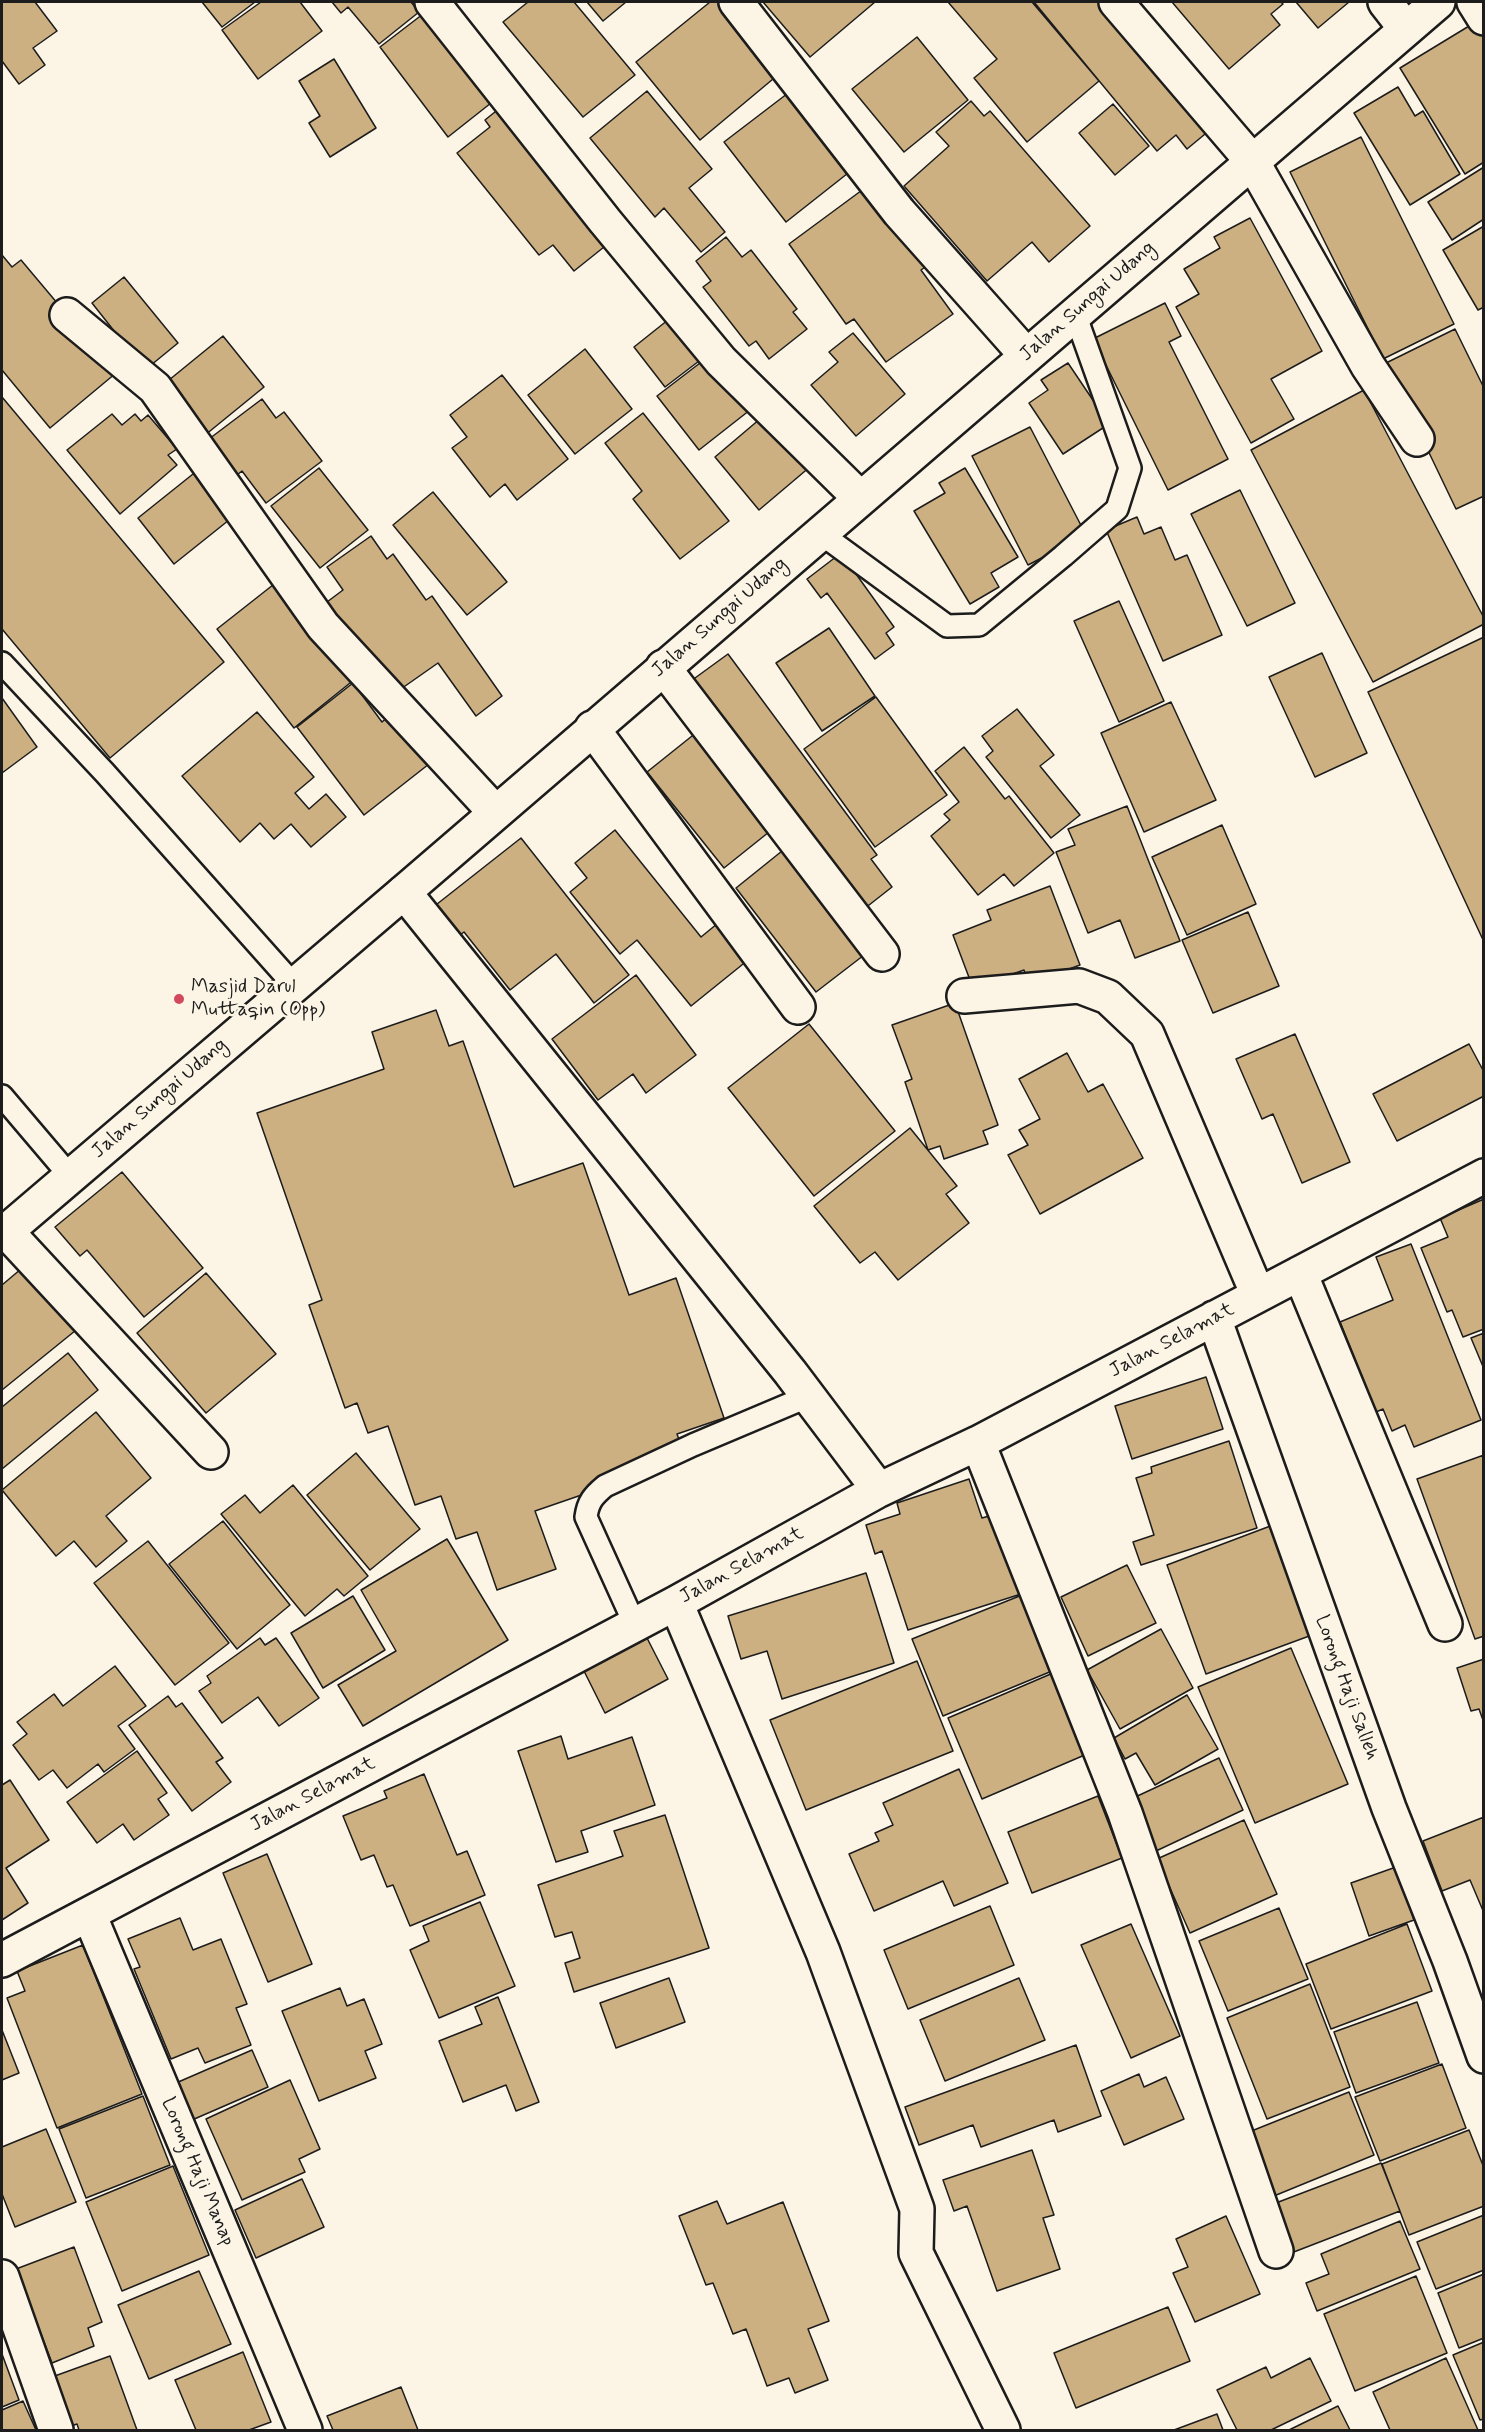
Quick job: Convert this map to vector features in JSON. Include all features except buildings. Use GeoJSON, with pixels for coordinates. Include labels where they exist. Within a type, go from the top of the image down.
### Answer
{"type":"FeatureCollection","features":[{"type":"Feature","properties":{"kind":"street"},"geometry":{"type":"LineString","coordinates":[[432,2],[605,221],[721,361],[860,498]]}},
{"type":"Feature","properties":{"kind":"street"},"geometry":{"type":"LineString","coordinates":[[736,2],[899,212],[1026,356]]}},
{"type":"Feature","properties":{"kind":"street"},"geometry":{"type":"LineString","coordinates":[[1116,2],[1252,161],[1368,366],[1417,439]]}},
{"type":"Feature","properties":{"kind":"street"},"geometry":{"type":"LineString","coordinates":[[1385,2],[1406,29]]}},
{"type":"Feature","properties":{"kind":"street","name":"Jalan Sungai Udang"},"geometry":{"type":"LineString","coordinates":[[4,1233],[293,984],[404,892],[1438,2]]}},
{"type":"Feature","properties":{"kind":"street"},"geometry":{"type":"LineString","coordinates":[[1474,2],[1484,18]]}},
{"type":"Feature","properties":{"kind":"street"},"geometry":{"type":"LineString","coordinates":[[68,315],[155,388],[323,626],[495,812]]}},
{"type":"Feature","properties":{"kind":"street"},"geometry":{"type":"LineString","coordinates":[[663,667],[882,954]]}},
{"type":"Feature","properties":{"kind":"street"},"geometry":{"type":"LineString","coordinates":[[592,728],[798,1008]]}},
{"type":"Feature","properties":{"kind":"street"},"geometry":{"type":"LineString","coordinates":[[404,892],[800,1384],[879,1490]]}},
{"type":"Feature","properties":{"kind":"street"},"geometry":{"type":"LineString","coordinates":[[964,996],[1079,986],[1108,997],[1147,1034],[1258,1295]]}},
{"type":"Feature","properties":{"kind":"street","name":"Jalan Selamat"},"geometry":{"type":"LineString","coordinates":[[2,1960],[676,1603],[879,1490],[978,1443],[1484,1176]]}},
{"type":"Feature","properties":{"kind":"street"},"geometry":{"type":"LineString","coordinates":[[4,1233],[212,1452]]}},
{"type":"Feature","properties":{"kind":"street"},"geometry":{"type":"LineString","coordinates":[[1300,1273],[1445,1623]]}},
{"type":"Feature","properties":{"kind":"street","name":"Lorong Haji Salleh"},"geometry":{"type":"LineString","coordinates":[[1214,1318],[1389,1808],[1450,1961],[1484,2056]]}},
{"type":"Feature","properties":{"kind":"street"},"geometry":{"type":"LineString","coordinates":[[978,1443],[1125,1813],[1276,2251]]}},
{"type":"Feature","properties":{"kind":"street"},"geometry":{"type":"LineString","coordinates":[[676,1603],[823,1952],[917,2209],[916,2253],[1003,2430]]}},
{"type":"Feature","properties":{"kind":"street","name":"Lorong Haji Manap"},"geometry":{"type":"LineString","coordinates":[[89,1914],[305,2430]]}},
{"type":"Feature","properties":{"kind":"street"},"geometry":{"type":"LineString","coordinates":[[2,2277],[56,2430]]}},
{"type":"Feature","properties":{"kind":"lane"},"geometry":{"type":"LineString","coordinates":[[820,533],[947,626],[979,625],[1118,509],[1130,468],[1075,314]]}},
{"type":"Feature","properties":{"kind":"lane"},"geometry":{"type":"LineString","coordinates":[[2,663],[105,773],[293,984]]}},
{"type":"Feature","properties":{"kind":"lane"},"geometry":{"type":"LineString","coordinates":[[2,1096],[70,1176]]}},
{"type":"Feature","properties":{"kind":"lane"},"geometry":{"type":"LineString","coordinates":[[635,1624],[585,1517],[587,1504],[605,1486],[693,1445],[800,1384]]}},
{"type":"Feature","properties":{"kind":"place","name":"Masjid Darul Muttaqin (Opp)"},"geometry":{"type":"Point","coordinates":[179,999]}}]}
